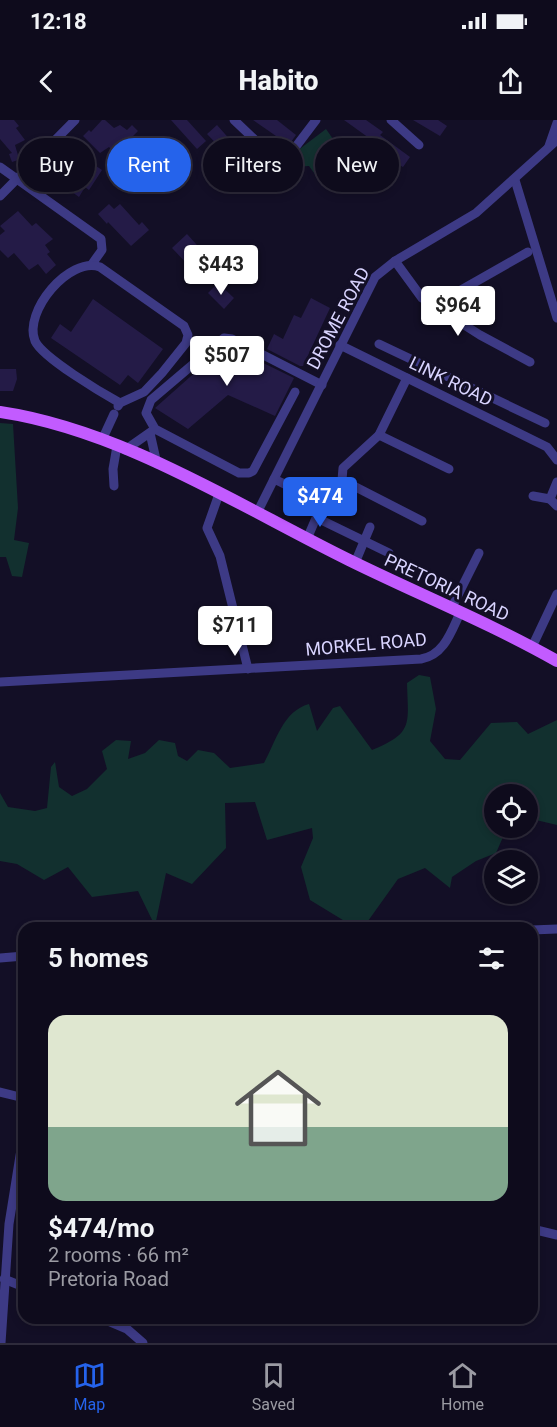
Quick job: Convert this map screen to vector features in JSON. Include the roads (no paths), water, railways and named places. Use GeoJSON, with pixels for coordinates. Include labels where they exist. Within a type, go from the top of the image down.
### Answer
{"type":"FeatureCollection","features":[{"type":"Feature","properties":{"kind":"main road","name":"PRETORIA ROAD"},"geometry":{"type":"LineString","coordinates":[[0,412],[47,421],[102,440],[157,464],[557,661]]}},
{"type":"Feature","properties":{"kind":"street"},"geometry":{"type":"LineString","coordinates":[[0,196],[75,120]]}},
{"type":"Feature","properties":{"kind":"street"},"geometry":{"type":"LineString","coordinates":[[234,120],[272,156],[281,160],[288,157],[316,120]]}},
{"type":"Feature","properties":{"kind":"street"},"geometry":{"type":"LineString","coordinates":[[391,120],[419,145]]}},
{"type":"Feature","properties":{"kind":"street"},"geometry":{"type":"LineString","coordinates":[[548,149],[557,123]]}},
{"type":"Feature","properties":{"kind":"street","name":"DROME ROAD"},"geometry":{"type":"LineString","coordinates":[[257,513],[371,283],[394,261],[466,220],[515,180],[557,140]]}},
{"type":"Feature","properties":{"kind":"street"},"geometry":{"type":"LineString","coordinates":[[0,167],[101,239],[102,250],[92,264]]}},
{"type":"Feature","properties":{"kind":"street"},"geometry":{"type":"LineString","coordinates":[[515,180],[557,318]]}},
{"type":"Feature","properties":{"kind":"street"},"geometry":{"type":"LineString","coordinates":[[434,306],[528,252]]}},
{"type":"Feature","properties":{"kind":"street"},"geometry":{"type":"LineString","coordinates":[[394,261],[418,295],[530,362]]}},
{"type":"Feature","properties":{"kind":"street"},"geometry":{"type":"LineString","coordinates":[[102,440],[118,408],[144,392],[162,373],[186,343],[187,331],[184,326],[118,279],[92,264],[77,267],[61,278],[38,308],[34,317],[33,333],[38,346],[44,352],[118,408]]}},
{"type":"Feature","properties":{"kind":"street"},"geometry":{"type":"LineString","coordinates":[[157,464],[153,431],[146,413],[151,400],[224,338],[232,339],[322,385]]}},
{"type":"Feature","properties":{"kind":"street"},"geometry":{"type":"LineString","coordinates":[[379,344],[545,423]]}},
{"type":"Feature","properties":{"kind":"street","name":"LINK ROAD"},"geometry":{"type":"LineString","coordinates":[[340,345],[552,446]]}},
{"type":"Feature","properties":{"kind":"street"},"geometry":{"type":"LineString","coordinates":[[422,364],[410,380],[379,435],[344,468],[342,480],[422,521]]}},
{"type":"Feature","properties":{"kind":"street"},"geometry":{"type":"LineString","coordinates":[[114,486],[113,469],[121,448],[153,431],[191,444],[239,473],[254,471],[295,393]]}},
{"type":"Feature","properties":{"kind":"street"},"geometry":{"type":"LineString","coordinates":[[379,435],[449,469]]}},
{"type":"Feature","properties":{"kind":"street"},"geometry":{"type":"LineString","coordinates":[[552,446],[557,460]]}},
{"type":"Feature","properties":{"kind":"street"},"geometry":{"type":"LineString","coordinates":[[274,479],[312,500],[320,511],[307,539]]}},
{"type":"Feature","properties":{"kind":"street"},"geometry":{"type":"LineString","coordinates":[[532,496],[554,502],[557,482]]}},
{"type":"Feature","properties":{"kind":"street"},"geometry":{"type":"LineString","coordinates":[[219,494],[207,528],[220,556],[248,669]]}},
{"type":"Feature","properties":{"kind":"street"},"geometry":{"type":"LineString","coordinates":[[317,518],[389,553]]}},
{"type":"Feature","properties":{"kind":"street"},"geometry":{"type":"LineString","coordinates":[[355,563],[370,527]]}},
{"type":"Feature","properties":{"kind":"street","name":"MORKEL ROAD"},"geometry":{"type":"LineString","coordinates":[[0,682],[429,658],[441,650],[479,553]]}},
{"type":"Feature","properties":{"kind":"street"},"geometry":{"type":"LineString","coordinates":[[532,647],[557,594]]}},
{"type":"Feature","properties":{"kind":"street"},"geometry":{"type":"LineString","coordinates":[[538,930],[557,929]]}},
{"type":"Feature","properties":{"kind":"street"},"geometry":{"type":"LineString","coordinates":[[0,958],[18,956]]}},
{"type":"Feature","properties":{"kind":"street"},"geometry":{"type":"LineString","coordinates":[[0,1092],[18,1096]]}},
{"type":"Feature","properties":{"kind":"street"},"geometry":{"type":"LineString","coordinates":[[1,1343],[1,1294],[18,1168]]}},
{"type":"Feature","properties":{"kind":"street"},"geometry":{"type":"LineString","coordinates":[[538,1230],[557,1235]]}},
{"type":"Feature","properties":{"kind":"street"},"geometry":{"type":"LineString","coordinates":[[4,1279],[18,1285]]}},
{"type":"Feature","properties":{"kind":"street"},"geometry":{"type":"LineString","coordinates":[[115,1324],[127,1329],[143,1343]]}}]}
